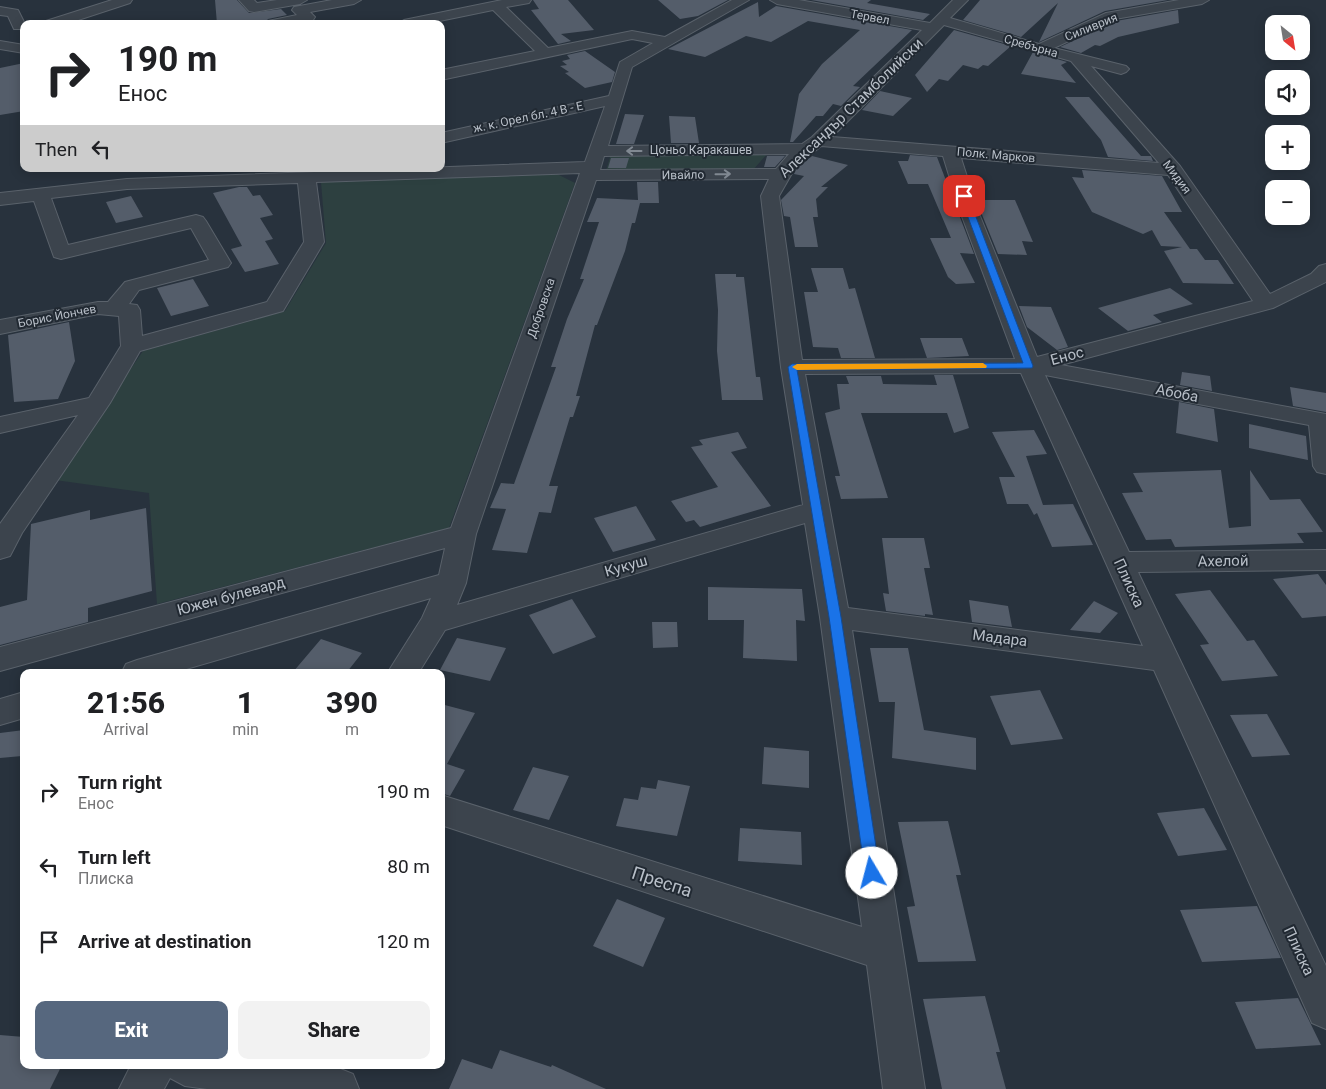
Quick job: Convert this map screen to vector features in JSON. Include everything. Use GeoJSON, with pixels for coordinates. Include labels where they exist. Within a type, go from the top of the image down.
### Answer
{"type":"FeatureCollection","features":[{"type":"Feature","properties":{"kind":"street"},"geometry":{"type":"LineString","coordinates":[[63,20],[125,0]]}},
{"type":"Feature","properties":{"kind":"street"},"geometry":{"type":"LineString","coordinates":[[246,0],[254,8],[345,1]]}},
{"type":"Feature","properties":{"kind":"street"},"geometry":{"type":"LineString","coordinates":[[445,27],[501,10],[524,0]]}},
{"type":"Feature","properties":{"kind":"street"},"geometry":{"type":"LineString","coordinates":[[713,0],[737,3]]}},
{"type":"Feature","properties":{"kind":"street","name":"Тервел"},"geometry":{"type":"LineString","coordinates":[[777,0],[938,24]]}},
{"type":"Feature","properties":{"kind":"street","name":"Александър Стамболийски"},"geometry":{"type":"LineString","coordinates":[[904,1089],[835,617],[792,367],[770,196],[780,174],[961,0]]}},
{"type":"Feature","properties":{"kind":"street","name":"Силиврия"},"geometry":{"type":"LineString","coordinates":[[1040,49],[1111,16],[1202,0]]}},
{"type":"Feature","properties":{"kind":"street","name":"Добровска"},"geometry":{"type":"LineString","coordinates":[[405,669],[435,622],[452,583],[462,534],[616,98],[625,65],[664,41],[737,3]]}},
{"type":"Feature","properties":{"kind":"street"},"geometry":{"type":"LineString","coordinates":[[293,20],[308,17],[297,4]]}},
{"type":"Feature","properties":{"kind":"street"},"geometry":{"type":"LineString","coordinates":[[432,20],[501,10]]}},
{"type":"Feature","properties":{"kind":"street"},"geometry":{"type":"LineString","coordinates":[[501,10],[545,54]]}},
{"type":"Feature","properties":{"kind":"street"},"geometry":{"type":"LineString","coordinates":[[0,12],[13,13],[20,27]]}},
{"type":"Feature","properties":{"kind":"street","name":"Сребърна"},"geometry":{"type":"LineString","coordinates":[[938,24],[1121,69]]}},
{"type":"Feature","properties":{"kind":"street"},"geometry":{"type":"LineString","coordinates":[[0,40],[20,30]]}},
{"type":"Feature","properties":{"kind":"street"},"geometry":{"type":"LineString","coordinates":[[445,74],[632,35],[664,41]]}},
{"type":"Feature","properties":{"kind":"street"},"geometry":{"type":"LineString","coordinates":[[0,45],[20,48]]}},
{"type":"Feature","properties":{"kind":"street","name":"Мидия"},"geometry":{"type":"LineString","coordinates":[[1076,58],[1174,170],[1266,304]]}},
{"type":"Feature","properties":{"kind":"street","name":"ж. к. Орел бл. 4 В - Е"},"geometry":{"type":"LineString","coordinates":[[445,137],[616,98]]}},
{"type":"Feature","properties":{"kind":"street","name":"Полк. Марков"},"geometry":{"type":"LineString","coordinates":[[812,145],[950,152],[1174,170]]}},
{"type":"Feature","properties":{"kind":"street","name":"Цоньо Каракашев"},"geometry":{"type":"LineString","coordinates":[[591,165],[812,145]]}},
{"type":"Feature","properties":{"kind":"street","name":"Плиска"},"geometry":{"type":"LineString","coordinates":[[950,152],[969,211],[1029,366],[1326,1009]]}},
{"type":"Feature","properties":{"kind":"street"},"geometry":{"type":"LineString","coordinates":[[445,170],[591,165]]}},
{"type":"Feature","properties":{"kind":"street","name":"Ивайло"},"geometry":{"type":"LineString","coordinates":[[591,165],[780,174]]}},
{"type":"Feature","properties":{"kind":"street"},"geometry":{"type":"LineString","coordinates":[[0,199],[40,195],[127,176],[306,176],[389,172]]}},
{"type":"Feature","properties":{"kind":"street"},"geometry":{"type":"LineString","coordinates":[[132,346],[275,306],[314,242],[306,176]]}},
{"type":"Feature","properties":{"kind":"street"},"geometry":{"type":"LineString","coordinates":[[4,537],[98,403],[132,346],[129,310],[115,308],[132,286],[221,263],[196,221],[62,253],[40,195]]}},
{"type":"Feature","properties":{"kind":"street","name":"Енос"},"geometry":{"type":"LineString","coordinates":[[792,367],[1029,366],[1266,304],[1318,278],[1326,270]]}},
{"type":"Feature","properties":{"kind":"street","name":"Борис Йончев"},"geometry":{"type":"LineString","coordinates":[[0,328],[98,308],[115,308]]}},
{"type":"Feature","properties":{"kind":"street","name":"Абоба"},"geometry":{"type":"LineString","coordinates":[[1029,366],[1323,421]]}},
{"type":"Feature","properties":{"kind":"street"},"geometry":{"type":"LineString","coordinates":[[0,425],[98,403]]}},
{"type":"Feature","properties":{"kind":"street"},"geometry":{"type":"LineString","coordinates":[[1323,421],[1326,466]]}},
{"type":"Feature","properties":{"kind":"street","name":"Кукуш"},"geometry":{"type":"LineString","coordinates":[[435,622],[818,510]]}},
{"type":"Feature","properties":{"kind":"street","name":"Южен булевард"},"geometry":{"type":"LineString","coordinates":[[0,659],[462,534]]}},
{"type":"Feature","properties":{"kind":"street","name":"Ахелой"},"geometry":{"type":"LineString","coordinates":[[1120,562],[1326,560]]}},
{"type":"Feature","properties":{"kind":"street"},"geometry":{"type":"LineString","coordinates":[[147,669],[406,594],[452,583]]}},
{"type":"Feature","properties":{"kind":"street","name":"Мадара"},"geometry":{"type":"LineString","coordinates":[[835,617],[1164,660]]}},
{"type":"Feature","properties":{"kind":"street"},"geometry":{"type":"LineString","coordinates":[[0,712],[20,707]]}},
{"type":"Feature","properties":{"kind":"street","name":"Преспа"},"geometry":{"type":"LineString","coordinates":[[445,811],[884,952]]}},
{"type":"Feature","properties":{"kind":"street"},"geometry":{"type":"LineString","coordinates":[[140,1089],[153,1069]]}},
{"type":"Feature","properties":{"kind":"street"},"geometry":{"type":"LineString","coordinates":[[210,1069],[338,1089]]}},
{"type":"Feature","properties":{"kind":"shaded area"},"geometry":{"type":"Polygon","coordinates":[[[769,152],[752,171],[605,174],[611,154],[769,152]]]}},
{"type":"Feature","properties":{"kind":"shaded area"},"geometry":{"type":"Polygon","coordinates":[[[555,173],[575,183],[449,528],[157,604],[149,493],[55,480],[143,351],[285,311],[326,243],[321,182],[403,176],[555,173]]]}},
{"type":"Feature","properties":{"kind":"building"},"geometry":{"type":"Polygon","coordinates":[[[215,0],[237,0],[249,13],[281,9],[287,15],[267,20],[217,20],[215,0]]]}},
{"type":"Feature","properties":{"kind":"building"},"geometry":{"type":"Polygon","coordinates":[[[533,0],[568,0],[594,30],[561,34],[571,41],[558,44],[531,10],[539,9],[533,0]]]}},
{"type":"Feature","properties":{"kind":"building"},"geometry":{"type":"Polygon","coordinates":[[[658,0],[728,0],[698,16],[680,19],[658,0]]]}},
{"type":"Feature","properties":{"kind":"building"},"geometry":{"type":"Polygon","coordinates":[[[811,0],[871,0],[867,3],[930,14],[923,20],[811,0]]]}},
{"type":"Feature","properties":{"kind":"building"},"geometry":{"type":"Polygon","coordinates":[[[980,0],[1168,0],[1105,11],[1039,42],[1058,3],[1021,37],[963,20],[980,0]]]}},
{"type":"Feature","properties":{"kind":"building"},"geometry":{"type":"Polygon","coordinates":[[[758,2],[759,17],[776,6],[912,30],[853,86],[860,87],[841,106],[833,104],[823,116],[816,116],[793,142],[790,142],[799,94],[822,64],[860,30],[808,21],[771,42],[746,36],[705,57],[668,49],[758,2]]]}},
{"type":"Feature","properties":{"kind":"building"},"geometry":{"type":"Polygon","coordinates":[[[1178,10],[1179,23],[1118,37],[1100,46],[1095,45],[1081,53],[1060,47],[1116,21],[1178,10]]]}},
{"type":"Feature","properties":{"kind":"building"},"geometry":{"type":"Polygon","coordinates":[[[954,30],[1011,46],[988,66],[983,65],[978,69],[963,65],[948,81],[939,79],[927,92],[915,75],[954,30]]]}},
{"type":"Feature","properties":{"kind":"building"},"geometry":{"type":"Polygon","coordinates":[[[585,51],[615,72],[612,82],[585,88],[565,73],[569,72],[560,66],[567,65],[562,61],[570,59],[567,55],[585,51]]]}},
{"type":"Feature","properties":{"kind":"building"},"geometry":{"type":"Polygon","coordinates":[[[1033,52],[1067,62],[1061,65],[1076,83],[1021,74],[1033,52]]]}},
{"type":"Feature","properties":{"kind":"building"},"geometry":{"type":"Polygon","coordinates":[[[20,64],[20,112],[0,115],[0,68],[20,64]]]}},
{"type":"Feature","properties":{"kind":"building"},"geometry":{"type":"Polygon","coordinates":[[[880,91],[912,98],[893,116],[862,110],[880,91]]]}},
{"type":"Feature","properties":{"kind":"building"},"geometry":{"type":"Polygon","coordinates":[[[1065,97],[1089,97],[1141,156],[1151,156],[1153,161],[1108,157],[1101,140],[1065,97]]]}},
{"type":"Feature","properties":{"kind":"building"},"geometry":{"type":"Polygon","coordinates":[[[625,114],[644,115],[634,144],[616,144],[625,114]]]}},
{"type":"Feature","properties":{"kind":"building"},"geometry":{"type":"Polygon","coordinates":[[[669,116],[695,117],[699,143],[671,143],[669,116]]]}},
{"type":"Feature","properties":{"kind":"building"},"geometry":{"type":"Polygon","coordinates":[[[910,155],[937,157],[974,254],[960,253],[975,283],[956,284],[948,277],[930,238],[951,238],[928,184],[908,184],[898,161],[908,161],[910,155]]]}},
{"type":"Feature","properties":{"kind":"building"},"geometry":{"type":"Polygon","coordinates":[[[767,156],[785,156],[775,167],[764,167],[767,156]]]}},
{"type":"Feature","properties":{"kind":"building"},"geometry":{"type":"Polygon","coordinates":[[[812,156],[848,165],[821,187],[828,187],[816,199],[818,217],[813,217],[818,247],[795,247],[790,217],[784,216],[781,200],[804,176],[794,174],[796,169],[812,156]]]}},
{"type":"Feature","properties":{"kind":"building"},"geometry":{"type":"Polygon","coordinates":[[[611,158],[629,158],[626,168],[608,168],[611,158]]]}},
{"type":"Feature","properties":{"kind":"building"},"geometry":{"type":"Polygon","coordinates":[[[1082,170],[1162,176],[1182,212],[1164,212],[1190,249],[1197,249],[1205,260],[1218,260],[1234,284],[1183,283],[1164,251],[1182,247],[1161,246],[1152,230],[1143,234],[1092,212],[1072,177],[1084,178],[1082,170]]]}},
{"type":"Feature","properties":{"kind":"building"},"geometry":{"type":"Polygon","coordinates":[[[637,182],[658,182],[659,203],[640,203],[635,223],[632,223],[625,251],[597,325],[595,325],[576,396],[580,396],[573,417],[570,417],[549,486],[558,486],[551,513],[539,512],[527,553],[492,550],[506,509],[490,508],[501,483],[514,484],[556,367],[551,367],[567,319],[584,279],[580,279],[599,222],[587,222],[597,198],[638,200],[637,182]]]}},
{"type":"Feature","properties":{"kind":"building"},"geometry":{"type":"Polygon","coordinates":[[[247,187],[253,196],[260,195],[273,215],[260,218],[273,239],[265,241],[279,264],[245,272],[231,249],[242,246],[213,193],[247,187]]]}},
{"type":"Feature","properties":{"kind":"building"},"geometry":{"type":"Polygon","coordinates":[[[131,196],[143,217],[116,223],[106,202],[131,196]]]}},
{"type":"Feature","properties":{"kind":"building"},"geometry":{"type":"Polygon","coordinates":[[[976,200],[1015,200],[1033,242],[1022,241],[1027,255],[998,254],[976,200]]]}},
{"type":"Feature","properties":{"kind":"building"},"geometry":{"type":"Polygon","coordinates":[[[811,268],[843,268],[849,289],[855,288],[875,358],[841,358],[838,348],[813,347],[804,292],[818,292],[811,268]]]}},
{"type":"Feature","properties":{"kind":"building"},"geometry":{"type":"Polygon","coordinates":[[[715,274],[736,274],[736,277],[744,277],[756,377],[760,377],[763,400],[722,400],[717,351],[718,310],[715,274]]]}},
{"type":"Feature","properties":{"kind":"building"},"geometry":{"type":"Polygon","coordinates":[[[193,279],[209,306],[171,316],[157,288],[193,279]]]}},
{"type":"Feature","properties":{"kind":"building"},"geometry":{"type":"Polygon","coordinates":[[[1170,288],[1193,304],[1153,315],[1162,322],[1128,331],[1098,308],[1170,288]]]}},
{"type":"Feature","properties":{"kind":"building"},"geometry":{"type":"Polygon","coordinates":[[[1019,306],[1051,307],[1068,347],[1057,350],[1027,327],[1019,306]]]}},
{"type":"Feature","properties":{"kind":"building"},"geometry":{"type":"Polygon","coordinates":[[[69,322],[75,361],[58,399],[14,402],[8,335],[69,322]]]}},
{"type":"Feature","properties":{"kind":"building"},"geometry":{"type":"Polygon","coordinates":[[[920,338],[962,338],[969,356],[927,358],[920,338]]]}},
{"type":"Feature","properties":{"kind":"building"},"geometry":{"type":"Polygon","coordinates":[[[1182,372],[1210,376],[1212,391],[1180,385],[1182,372]]]}},
{"type":"Feature","properties":{"kind":"building"},"geometry":{"type":"Polygon","coordinates":[[[934,375],[953,375],[969,428],[954,433],[947,413],[861,413],[888,498],[841,499],[835,476],[840,476],[825,413],[840,409],[837,384],[849,384],[846,376],[881,376],[883,384],[937,385],[934,375]]]}},
{"type":"Feature","properties":{"kind":"building"},"geometry":{"type":"Polygon","coordinates":[[[1290,387],[1326,393],[1326,412],[1293,406],[1290,387]]]}},
{"type":"Feature","properties":{"kind":"building"},"geometry":{"type":"Polygon","coordinates":[[[1179,402],[1214,409],[1218,442],[1176,433],[1179,402]]]}},
{"type":"Feature","properties":{"kind":"building"},"geometry":{"type":"Polygon","coordinates":[[[1249,424],[1306,436],[1308,460],[1249,448],[1249,424]]]}},
{"type":"Feature","properties":{"kind":"building"},"geometry":{"type":"Polygon","coordinates":[[[1034,430],[1047,454],[1026,456],[1043,505],[1073,504],[1093,545],[1052,547],[1037,513],[1034,515],[1028,504],[1007,504],[999,477],[1015,477],[992,432],[1034,430]]]}},
{"type":"Feature","properties":{"kind":"building"},"geometry":{"type":"Polygon","coordinates":[[[738,432],[747,448],[731,452],[771,506],[700,527],[694,520],[686,522],[671,501],[718,487],[691,447],[703,445],[699,440],[738,432]]]}},
{"type":"Feature","properties":{"kind":"building"},"geometry":{"type":"Polygon","coordinates":[[[1221,470],[1229,528],[1251,526],[1250,470],[1270,500],[1300,499],[1323,532],[1297,533],[1304,543],[1175,547],[1171,539],[1146,540],[1122,493],[1143,492],[1133,473],[1221,470]]]}},
{"type":"Feature","properties":{"kind":"building"},"geometry":{"type":"Polygon","coordinates":[[[636,506],[656,540],[613,552],[594,518],[636,506]]]}},
{"type":"Feature","properties":{"kind":"building"},"geometry":{"type":"Polygon","coordinates":[[[146,508],[152,591],[88,608],[88,622],[0,645],[0,607],[27,600],[31,524],[90,510],[90,520],[146,508]]]}},
{"type":"Feature","properties":{"kind":"building"},"geometry":{"type":"Polygon","coordinates":[[[882,538],[924,538],[930,568],[924,568],[933,615],[925,614],[925,616],[886,611],[883,593],[889,594],[882,538]]]}},
{"type":"Feature","properties":{"kind":"building"},"geometry":{"type":"Polygon","coordinates":[[[1318,574],[1326,585],[1326,616],[1302,618],[1273,579],[1318,574]]]}},
{"type":"Feature","properties":{"kind":"building"},"geometry":{"type":"Polygon","coordinates":[[[708,587],[802,589],[805,621],[796,620],[797,661],[743,658],[744,620],[708,620],[708,587]]]}},
{"type":"Feature","properties":{"kind":"building"},"geometry":{"type":"Polygon","coordinates":[[[1210,590],[1247,641],[1254,640],[1278,676],[1222,681],[1200,645],[1209,644],[1175,594],[1210,590]]]}},
{"type":"Feature","properties":{"kind":"building"},"geometry":{"type":"Polygon","coordinates":[[[572,599],[596,637],[553,654],[529,615],[572,599]]]}},
{"type":"Feature","properties":{"kind":"building"},"geometry":{"type":"Polygon","coordinates":[[[969,600],[1008,606],[1012,627],[972,622],[969,600]]]}},
{"type":"Feature","properties":{"kind":"building"},"geometry":{"type":"Polygon","coordinates":[[[1094,601],[1118,613],[1100,633],[1070,630],[1094,601]]]}},
{"type":"Feature","properties":{"kind":"building"},"geometry":{"type":"Polygon","coordinates":[[[652,622],[677,622],[678,647],[653,648],[652,622]]]}},
{"type":"Feature","properties":{"kind":"building"},"geometry":{"type":"Polygon","coordinates":[[[457,638],[506,648],[490,681],[441,669],[457,638]]]}},
{"type":"Feature","properties":{"kind":"building"},"geometry":{"type":"Polygon","coordinates":[[[321,639],[362,653],[349,669],[296,669],[321,639]]]}},
{"type":"Feature","properties":{"kind":"building"},"geometry":{"type":"Polygon","coordinates":[[[870,648],[908,648],[924,730],[976,738],[976,770],[892,758],[895,702],[879,702],[870,648]]]}},
{"type":"Feature","properties":{"kind":"building"},"geometry":{"type":"Polygon","coordinates":[[[1040,690],[1063,739],[1011,745],[990,696],[1040,690]]]}},
{"type":"Feature","properties":{"kind":"building"},"geometry":{"type":"Polygon","coordinates":[[[445,705],[475,713],[447,764],[465,770],[450,796],[445,794],[445,705]]]}},
{"type":"Feature","properties":{"kind":"building"},"geometry":{"type":"Polygon","coordinates":[[[1267,714],[1290,755],[1252,757],[1230,715],[1267,714]]]}},
{"type":"Feature","properties":{"kind":"building"},"geometry":{"type":"Polygon","coordinates":[[[20,730],[20,756],[0,758],[0,733],[20,730]]]}},
{"type":"Feature","properties":{"kind":"building"},"geometry":{"type":"Polygon","coordinates":[[[764,747],[809,751],[809,788],[762,784],[764,747]]]}},
{"type":"Feature","properties":{"kind":"building"},"geometry":{"type":"Polygon","coordinates":[[[533,767],[569,776],[549,820],[513,810],[533,767]]]}},
{"type":"Feature","properties":{"kind":"building"},"geometry":{"type":"Polygon","coordinates":[[[658,780],[690,786],[677,836],[616,826],[624,798],[638,800],[641,787],[656,789],[658,780]]]}},
{"type":"Feature","properties":{"kind":"building"},"geometry":{"type":"Polygon","coordinates":[[[1204,808],[1227,850],[1178,856],[1157,813],[1204,808]]]}},
{"type":"Feature","properties":{"kind":"building"},"geometry":{"type":"Polygon","coordinates":[[[948,821],[961,875],[956,875],[976,961],[918,962],[907,907],[915,906],[898,822],[948,821]]]}},
{"type":"Feature","properties":{"kind":"building"},"geometry":{"type":"Polygon","coordinates":[[[740,828],[801,832],[802,865],[738,861],[740,828]]]}},
{"type":"Feature","properties":{"kind":"building"},"geometry":{"type":"Polygon","coordinates":[[[617,899],[665,918],[643,967],[593,946],[617,899]]]}},
{"type":"Feature","properties":{"kind":"building"},"geometry":{"type":"Polygon","coordinates":[[[1257,906],[1281,958],[1202,962],[1180,910],[1257,906]]]}},
{"type":"Feature","properties":{"kind":"building"},"geometry":{"type":"Polygon","coordinates":[[[985,996],[1000,1052],[996,1052],[1006,1089],[942,1089],[923,999],[985,996]]]}},
{"type":"Feature","properties":{"kind":"building"},"geometry":{"type":"Polygon","coordinates":[[[1298,998],[1321,1045],[1256,1049],[1235,1002],[1298,998]]]}},
{"type":"Feature","properties":{"kind":"building"},"geometry":{"type":"Polygon","coordinates":[[[0,1035],[20,1037],[20,1069],[60,1069],[50,1089],[0,1089],[0,1035]]]}},
{"type":"Feature","properties":{"kind":"building"},"geometry":{"type":"Polygon","coordinates":[[[500,1050],[551,1067],[552,1065],[606,1089],[449,1089],[462,1059],[492,1069],[500,1050]]]}},
{"type":"Feature","properties":{"kind":"slow traffic"},"geometry":{"type":"LineString","coordinates":[[797,367],[983,366]]}},
{"type":"Feature","properties":{"kind":"route"},"geometry":{"type":"LineString","coordinates":[[872,873],[835,617],[792,367],[1029,366],[964,196]]}}]}
